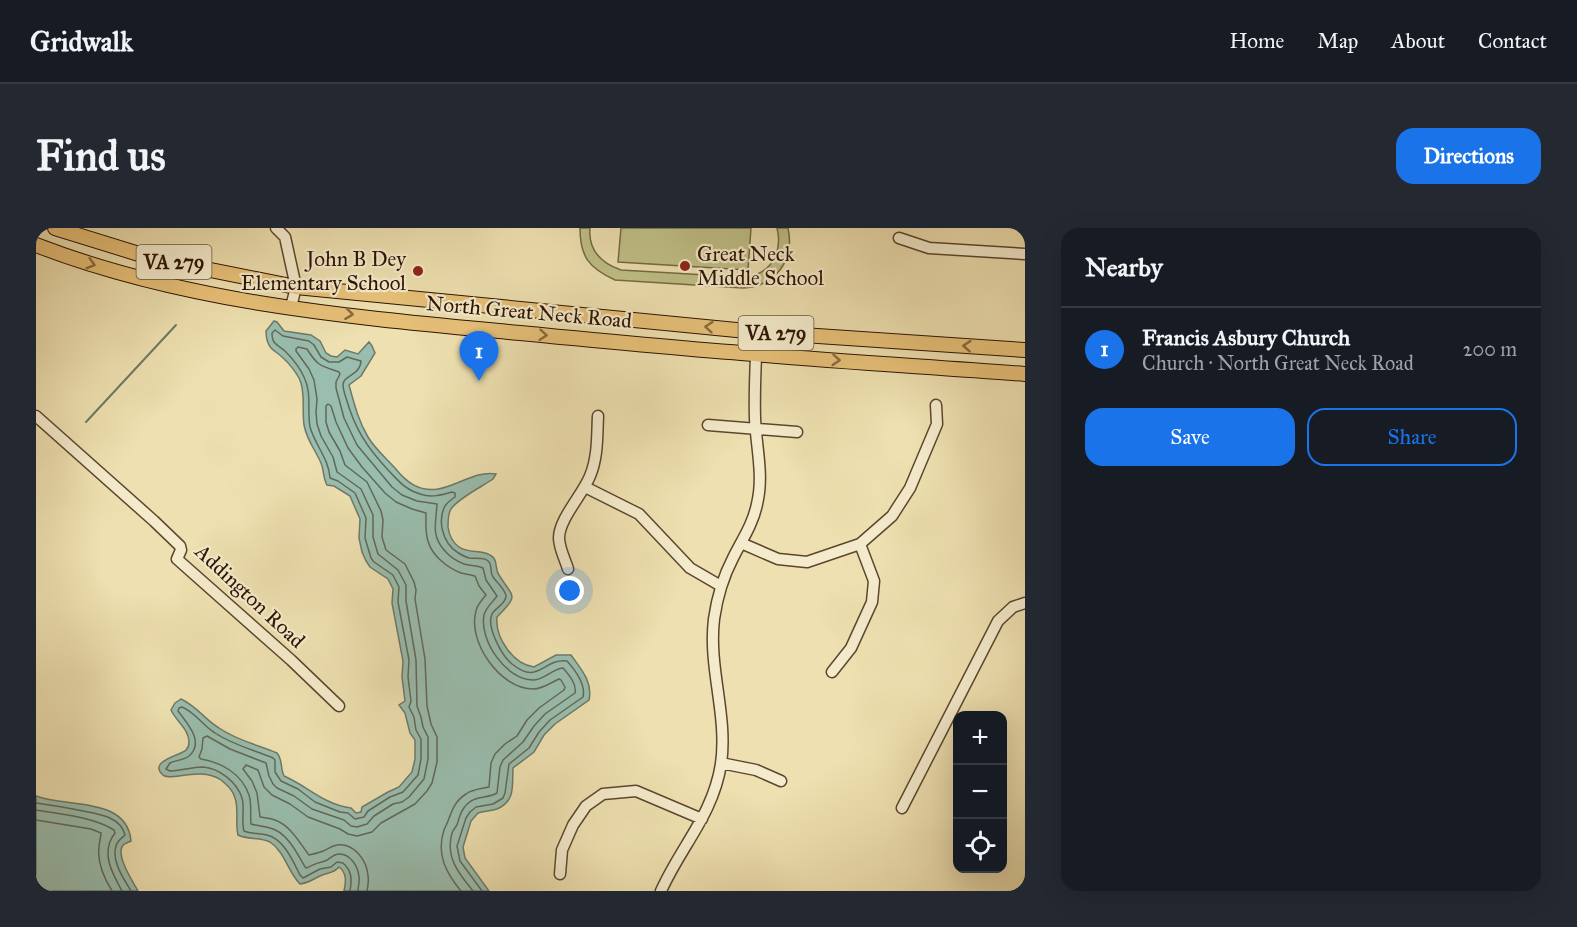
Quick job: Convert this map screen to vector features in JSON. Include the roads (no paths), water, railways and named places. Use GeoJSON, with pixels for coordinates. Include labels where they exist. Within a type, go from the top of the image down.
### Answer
{"type":"FeatureCollection","features":[{"type":"Feature","properties":{"kind":"main road","name":"North Great Neck Road"},"geometry":{"type":"LineString","coordinates":[[55,228],[155,259],[296,287],[757,332],[1025,350]]}},
{"type":"Feature","properties":{"kind":"main road","name":"North Great Neck Road"},"geometry":{"type":"LineString","coordinates":[[36,245],[71,258],[158,283],[291,307],[434,325],[756,355],[1025,374]]}},
{"type":"Feature","properties":{"kind":"street"},"geometry":{"type":"LineString","coordinates":[[276,228],[285,237],[296,287],[291,307]]}},
{"type":"Feature","properties":{"kind":"street"},"geometry":{"type":"LineString","coordinates":[[899,238],[929,248],[1025,254]]}},
{"type":"Feature","properties":{"kind":"street"},"geometry":{"type":"LineString","coordinates":[[661,891],[702,819],[711,799],[721,763],[722,716],[713,637],[721,586],[754,515],[760,487],[754,398],[757,332]]}},
{"type":"Feature","properties":{"kind":"street"},"geometry":{"type":"LineString","coordinates":[[741,543],[778,559],[807,562],[860,544],[892,516],[910,488],[937,424],[936,405]]}},
{"type":"Feature","properties":{"kind":"street","name":"Addington Road"},"geometry":{"type":"LineString","coordinates":[[36,416],[180,546],[181,550],[177,559],[291,660],[339,706]]}},
{"type":"Feature","properties":{"kind":"street"},"geometry":{"type":"LineString","coordinates":[[568,569],[560,544],[560,528],[591,473],[595,456],[598,416]]}},
{"type":"Feature","properties":{"kind":"street"},"geometry":{"type":"LineString","coordinates":[[708,425],[797,432]]}},
{"type":"Feature","properties":{"kind":"street"},"geometry":{"type":"LineString","coordinates":[[585,486],[639,514],[690,568],[721,586]]}},
{"type":"Feature","properties":{"kind":"street"},"geometry":{"type":"LineString","coordinates":[[832,672],[851,648],[872,602],[874,581],[860,544]]}},
{"type":"Feature","properties":{"kind":"street"},"geometry":{"type":"LineString","coordinates":[[902,808],[998,621],[1013,607],[1025,603]]}},
{"type":"Feature","properties":{"kind":"street"},"geometry":{"type":"LineString","coordinates":[[721,763],[756,770],[781,781]]}},
{"type":"Feature","properties":{"kind":"street"},"geometry":{"type":"LineString","coordinates":[[560,874],[562,850],[573,825],[586,807],[603,794],[636,791],[702,819]]}},
{"type":"Feature","properties":{"kind":"water"},"geometry":{"type":"Polygon","coordinates":[[[274,321],[284,331],[311,335],[320,341],[326,353],[331,356],[337,357],[345,350],[358,354],[369,342],[375,353],[361,376],[349,385],[362,424],[371,441],[408,482],[431,490],[482,474],[496,474],[493,479],[464,497],[451,509],[448,523],[450,536],[454,543],[463,549],[483,552],[493,557],[498,572],[511,592],[509,604],[497,617],[499,633],[507,649],[519,661],[534,667],[556,655],[571,655],[588,682],[589,700],[555,724],[544,735],[534,752],[513,768],[512,792],[507,802],[497,809],[478,813],[471,821],[463,847],[465,858],[489,891],[344,891],[345,875],[339,867],[300,884],[279,851],[270,842],[238,835],[235,798],[228,786],[221,780],[204,774],[167,777],[159,770],[162,762],[183,752],[189,745],[185,729],[171,710],[181,699],[226,732],[277,753],[284,776],[324,799],[351,808],[356,813],[361,812],[362,807],[399,787],[412,772],[415,740],[410,733],[405,713],[399,705],[405,701],[403,661],[392,603],[393,589],[388,579],[370,567],[366,561],[359,538],[360,519],[350,496],[334,486],[327,485],[321,463],[305,431],[300,380],[296,372],[271,348],[268,342],[266,331],[274,321]]]}},
{"type":"Feature","properties":{"kind":"water"},"geometry":{"type":"Polygon","coordinates":[[[36,796],[93,806],[119,817],[127,827],[131,841],[123,845],[121,855],[138,891],[36,891],[36,796]]]}},
{"type":"Feature","properties":{"kind":"waterway"},"geometry":{"type":"LineString","coordinates":[[86,422],[176,325]]}},
{"type":"Feature","properties":{"kind":"place","name":"Great Neck Middle School"},"geometry":{"type":"Point","coordinates":[685,266]}},
{"type":"Feature","properties":{"kind":"place","name":"John B Dey Elementary School"},"geometry":{"type":"Point","coordinates":[418,271]}},
{"type":"Feature","properties":{"kind":"place","name":"Francis Asbury Church"},"geometry":{"type":"Point","coordinates":[479,381]}}]}
